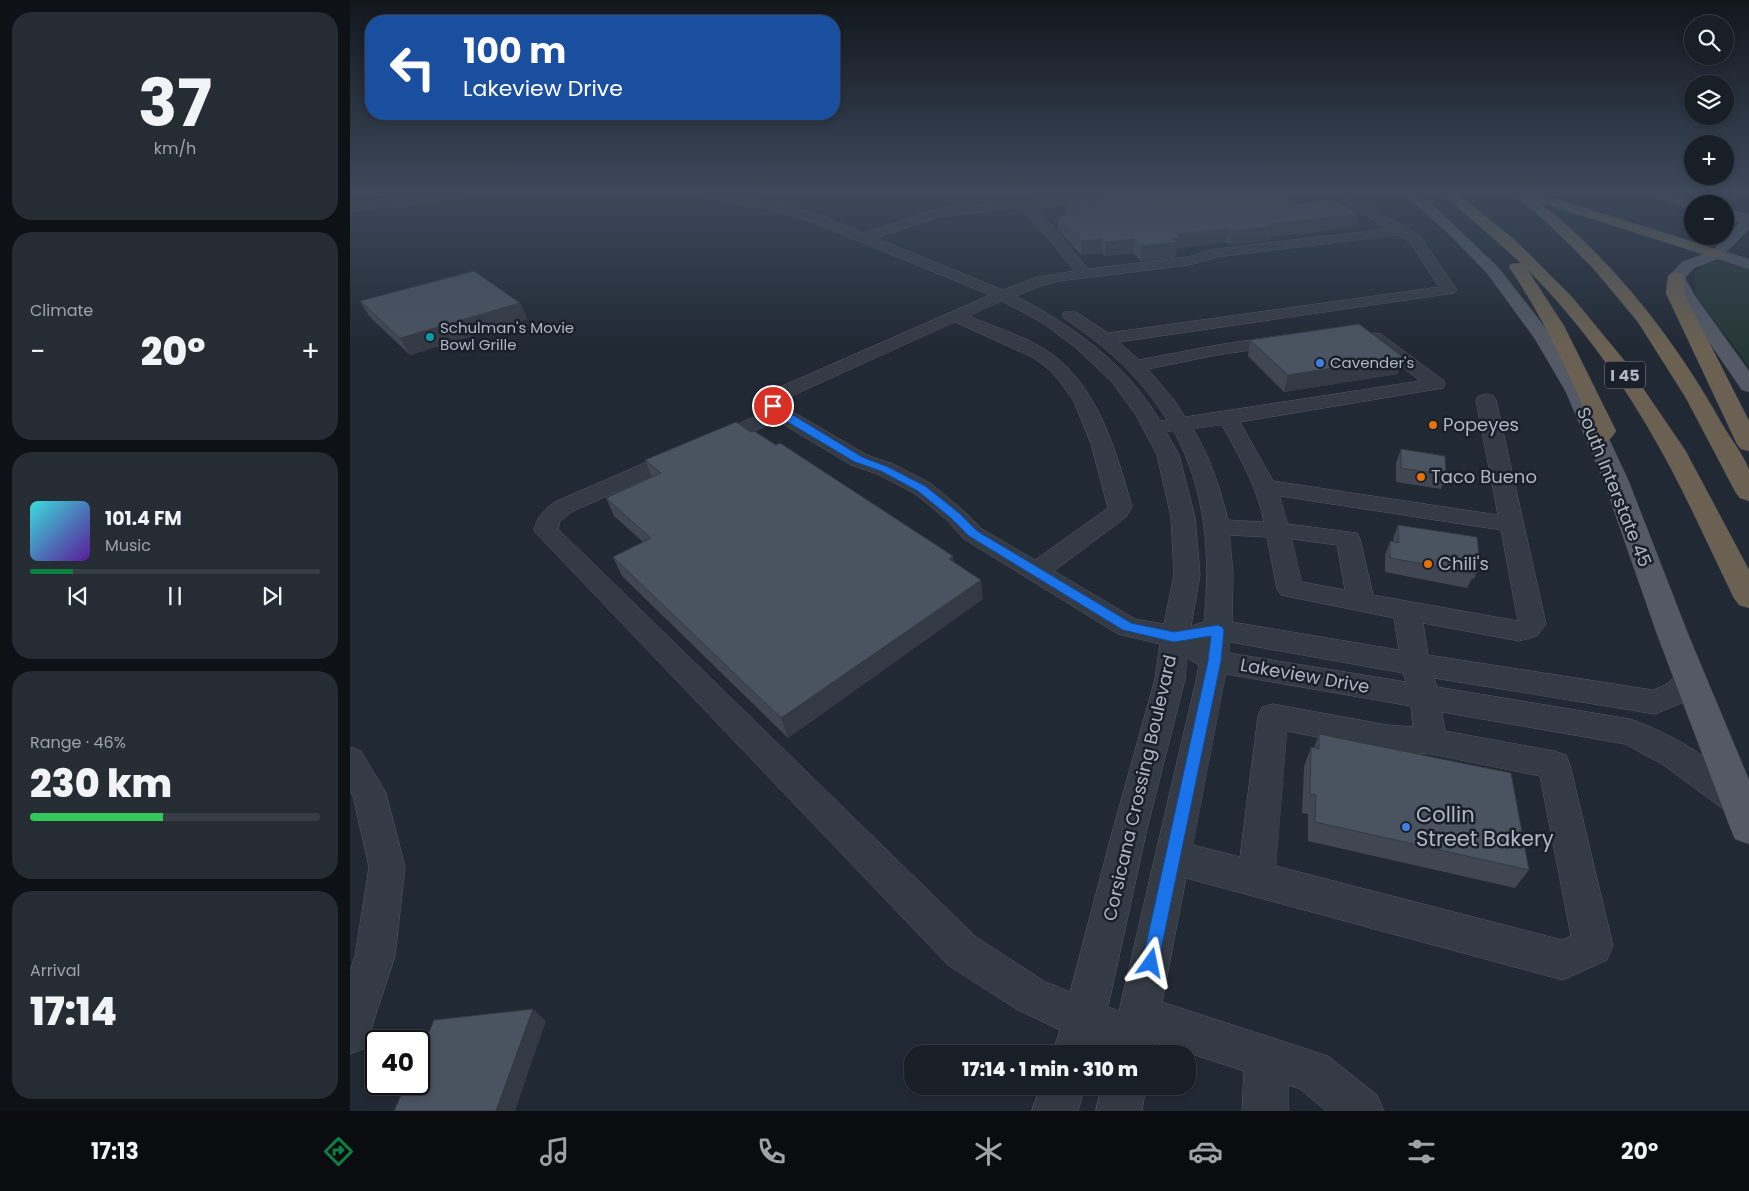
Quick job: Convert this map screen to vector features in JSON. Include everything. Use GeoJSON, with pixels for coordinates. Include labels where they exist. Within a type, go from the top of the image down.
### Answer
{"type":"FeatureCollection","features":[{"type":"Feature","properties":{"kind":"highway","name":"I 45"},"geometry":{"type":"LineString","coordinates":[[1510,244],[1569,303],[1633,386],[1681,466],[1749,598]]}},
{"type":"Feature","properties":{"kind":"highway","name":"I 45"},"geometry":{"type":"LineString","coordinates":[[1577,244],[1599,265],[1646,319],[1697,398],[1749,493]]}},
{"type":"Feature","properties":{"kind":"highway"},"geometry":{"type":"LineString","coordinates":[[1696,244],[1720,251]]}},
{"type":"Feature","properties":{"kind":"highway"},"geometry":{"type":"LineString","coordinates":[[1516,249],[1511,259],[1535,293],[1563,340],[1605,431],[1597,439]]}},
{"type":"Feature","properties":{"kind":"highway"},"geometry":{"type":"LineString","coordinates":[[1676,277],[1675,293],[1749,444]]}},
{"type":"Feature","properties":{"kind":"main road","name":"South Interstate 45"},"geometry":{"type":"LineString","coordinates":[[1467,244],[1526,312],[1560,364],[1597,439],[1744,814]]}},
{"type":"Feature","properties":{"kind":"main road"},"geometry":{"type":"LineString","coordinates":[[1727,244],[1720,251],[1688,265],[1676,277],[1749,386]]}},
{"type":"Feature","properties":{"kind":"main road"},"geometry":{"type":"LineString","coordinates":[[1720,251],[1722,245]]}},
{"type":"Feature","properties":{"kind":"main road"},"geometry":{"type":"LineString","coordinates":[[1720,251],[1749,264]]}},
{"type":"Feature","properties":{"kind":"street","name":"Corsicana Crossing Boulevard"},"geometry":{"type":"LineString","coordinates":[[883,244],[1012,292],[1072,317],[1104,339],[1135,366],[1155,387],[1172,410],[1206,480],[1217,527],[1220,588],[1216,646],[1135,1036]]}},
{"type":"Feature","properties":{"kind":"street"},"geometry":{"type":"LineString","coordinates":[[1060,244],[1084,274]]}},
{"type":"Feature","properties":{"kind":"street"},"geometry":{"type":"LineString","coordinates":[[1174,637],[1128,627],[973,534],[955,515],[922,488],[885,469],[858,460],[780,413],[773,406],[774,402],[787,391],[956,316],[1012,292],[1059,276],[1189,262],[1215,252],[1288,244]]}},
{"type":"Feature","properties":{"kind":"street"},"geometry":{"type":"LineString","coordinates":[[1104,339],[1449,290],[1418,244]]}},
{"type":"Feature","properties":{"kind":"street","name":"Corsicana Crossing Boulevard"},"geometry":{"type":"LineString","coordinates":[[1012,292],[1082,344],[1119,378],[1146,415],[1168,454],[1183,517],[1186,575],[1174,637],[1170,679],[1130,828],[1079,1037]]}},
{"type":"Feature","properties":{"kind":"street"},"geometry":{"type":"LineString","coordinates":[[956,316],[1030,349],[1048,360],[1082,399],[1096,428],[1109,465],[1120,507],[1118,512],[1036,572]]}},
{"type":"Feature","properties":{"kind":"street"},"geometry":{"type":"LineString","coordinates":[[1153,427],[1228,418],[1436,384],[1362,329]]}},
{"type":"Feature","properties":{"kind":"street"},"geometry":{"type":"LineString","coordinates":[[1135,366],[1217,350],[1304,337]]}},
{"type":"Feature","properties":{"kind":"street"},"geometry":{"type":"LineString","coordinates":[[1228,418],[1256,466],[1272,504],[1290,589],[1519,631],[1527,629],[1532,624],[1486,400]]}},
{"type":"Feature","properties":{"kind":"street"},"geometry":{"type":"LineString","coordinates":[[780,413],[565,506],[551,515],[547,522],[546,531],[962,951],[1030,995],[1079,1037],[1135,1036],[1266,1056],[1313,1071],[1361,1111]]}},
{"type":"Feature","properties":{"kind":"street"},"geometry":{"type":"LineString","coordinates":[[1265,487],[1512,524]]}},
{"type":"Feature","properties":{"kind":"street"},"geometry":{"type":"LineString","coordinates":[[1217,527],[1279,530],[1348,540],[1361,602]]}},
{"type":"Feature","properties":{"kind":"street"},"geometry":{"type":"LineString","coordinates":[[1407,611],[1415,664],[1425,697],[1431,741]]}},
{"type":"Feature","properties":{"kind":"street","name":"Lakeview Drive"},"geometry":{"type":"LineString","coordinates":[[1174,637],[1425,697],[1630,732],[1666,749],[1701,770],[1744,814]]}},
{"type":"Feature","properties":{"kind":"street","name":"Lakeview Drive"},"geometry":{"type":"LineString","coordinates":[[1216,646],[1415,664],[1655,702],[1678,692],[1689,676]]}},
{"type":"Feature","properties":{"kind":"street"},"geometry":{"type":"LineString","coordinates":[[1173,857],[1256,880],[1563,960],[1593,946],[1554,765],[1431,741],[1387,738],[1273,716],[1256,880]]}},
{"type":"Feature","properties":{"kind":"street"},"geometry":{"type":"LineString","coordinates":[[350,761],[369,793],[387,867],[375,956],[350,1033]]}},
{"type":"Feature","properties":{"kind":"street"},"geometry":{"type":"LineString","coordinates":[[1265,1111],[1266,1056]]}},
{"type":"Feature","properties":{"kind":"street"},"geometry":{"type":"LineString","coordinates":[[1055,1111],[1060,1095]]}},
{"type":"Feature","properties":{"kind":"street"},"geometry":{"type":"LineString","coordinates":[[1119,1111],[1122,1095]]}},
{"type":"Feature","properties":{"kind":"shaded area"},"geometry":{"type":"Polygon","coordinates":[[[1718,261],[1749,268],[1749,367],[1696,296],[1694,273],[1706,264],[1718,261]]]}},
{"type":"Feature","properties":{"kind":"building"},"geometry":{"type":"Polygon","coordinates":[[[1140,244],[1161,244],[1142,246],[1140,244]]]}},
{"type":"Feature","properties":{"kind":"building"},"geometry":{"type":"Polygon","coordinates":[[[474,271],[520,303],[400,338],[360,301],[474,271]]]}},
{"type":"Feature","properties":{"kind":"building"},"geometry":{"type":"Polygon","coordinates":[[[1359,324],[1403,357],[1288,375],[1250,340],[1359,324]]]}},
{"type":"Feature","properties":{"kind":"building"},"geometry":{"type":"Polygon","coordinates":[[[736,422],[776,445],[780,443],[953,556],[949,559],[981,580],[781,718],[613,557],[651,538],[606,498],[661,473],[645,460],[736,422]]]}},
{"type":"Feature","properties":{"kind":"building"},"geometry":{"type":"Polygon","coordinates":[[[1401,449],[1445,456],[1446,475],[1401,468],[1401,449]]]}},
{"type":"Feature","properties":{"kind":"building"},"geometry":{"type":"Polygon","coordinates":[[[1398,525],[1477,537],[1480,564],[1473,563],[1474,573],[1390,558],[1390,541],[1399,543],[1398,525]]]}},
{"type":"Feature","properties":{"kind":"building","name":"Collin Street Bakery"},"geometry":{"type":"Polygon","coordinates":[[[1319,734],[1511,773],[1529,870],[1315,822],[1316,795],[1310,794],[1311,747],[1319,749],[1319,734]]]}},
{"type":"Feature","properties":{"kind":"building"},"geometry":{"type":"Polygon","coordinates":[[[533,1009],[496,1111],[394,1111],[401,1095],[430,1095],[430,1030],[434,1020],[533,1009]]]}},
{"type":"Feature","properties":{"kind":"place","name":"Schulman's Movie Bowl Grille"},"geometry":{"type":"Point","coordinates":[430,337]}},
{"type":"Feature","properties":{"kind":"place","name":"Cavender's"},"geometry":{"type":"Point","coordinates":[1320,363]}},
{"type":"Feature","properties":{"kind":"place","name":"Popeyes"},"geometry":{"type":"Point","coordinates":[1433,425]}},
{"type":"Feature","properties":{"kind":"place","name":"Taco Bueno"},"geometry":{"type":"Point","coordinates":[1421,477]}},
{"type":"Feature","properties":{"kind":"place","name":"Chili's"},"geometry":{"type":"Point","coordinates":[1428,564]}},
{"type":"Feature","properties":{"kind":"place","name":"Collin Street Bakery"},"geometry":{"type":"Point","coordinates":[1406,827]}},
{"type":"Feature","properties":{"kind":"route"},"geometry":{"type":"LineString","coordinates":[[773,406],[784,416],[858,460],[885,469],[922,488],[955,515],[973,534],[1101,613],[1128,627],[1174,637],[1218,630],[1214,661],[1151,963]]}}]}
